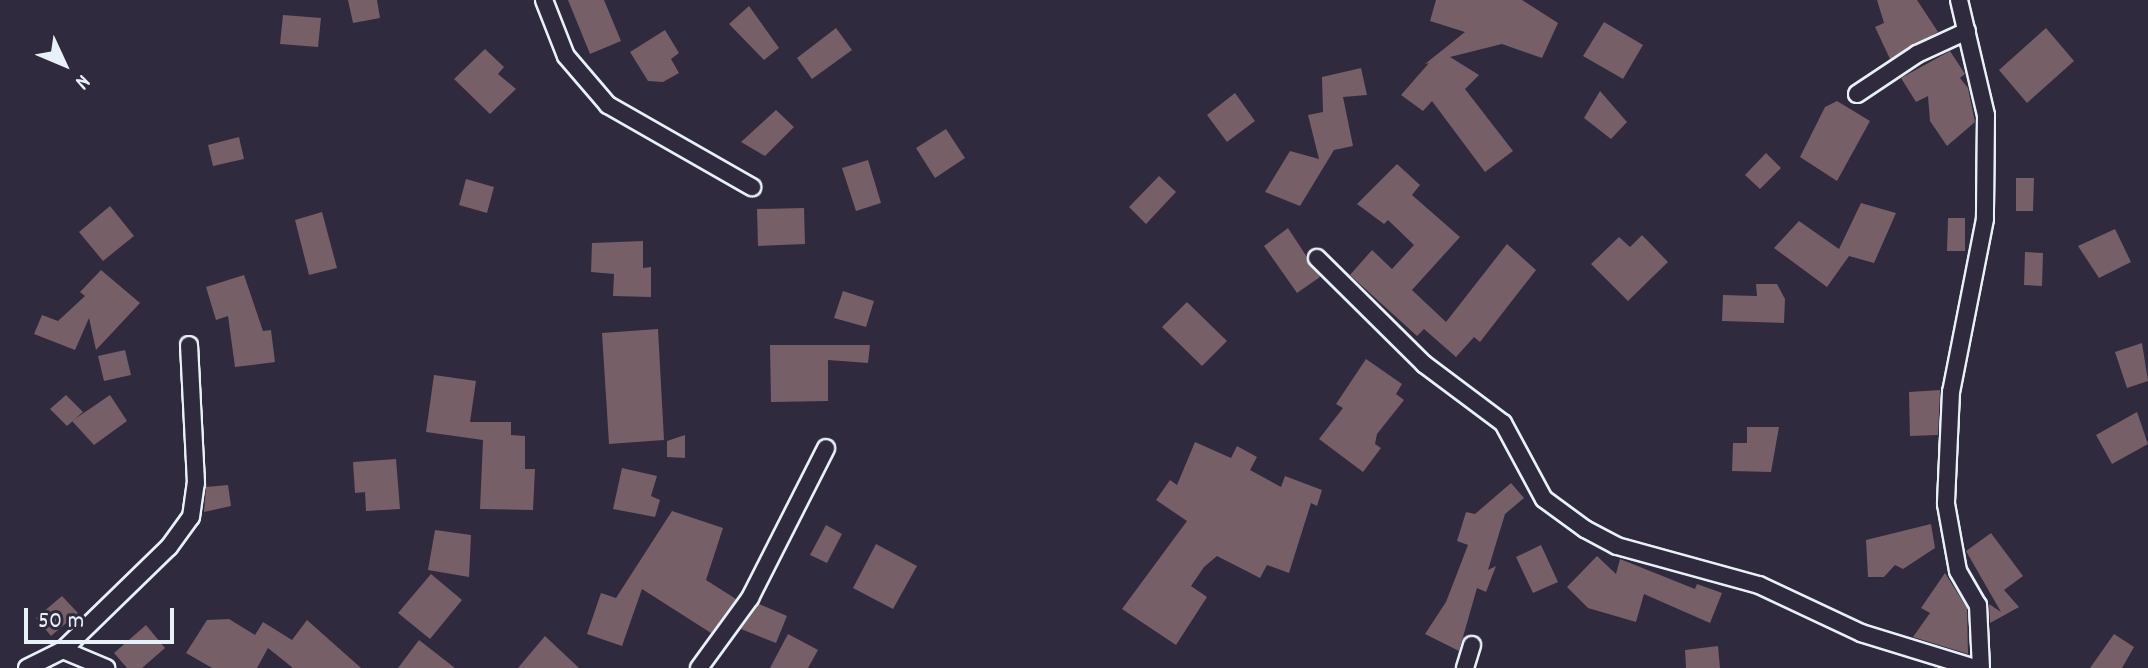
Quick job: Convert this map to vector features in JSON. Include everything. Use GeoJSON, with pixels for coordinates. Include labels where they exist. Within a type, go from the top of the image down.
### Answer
{"type":"FeatureCollection","features":[{"type":"Feature","properties":{"kind":"street"},"geometry":{"type":"LineString","coordinates":[[544,0],[566,56],[608,105],[752,187]]}},
{"type":"Feature","properties":{"kind":"street"},"geometry":{"type":"LineString","coordinates":[[1317,258],[1424,364],[1503,423],[1544,499],[1585,529],[1617,546],[1759,585],[1861,633],[1978,668],[1978,605],[1951,549],[1946,504],[1951,392],[1985,219],[1986,115],[1959,0]]}},
{"type":"Feature","properties":{"kind":"street"},"geometry":{"type":"LineString","coordinates":[[1857,94],[1917,54],[1967,31]]}},
{"type":"Feature","properties":{"kind":"street"},"geometry":{"type":"LineString","coordinates":[[27,668],[63,650],[169,547],[191,517],[196,483],[189,345]]}},
{"type":"Feature","properties":{"kind":"street"},"geometry":{"type":"LineString","coordinates":[[699,668],[750,598],[826,448]]}},
{"type":"Feature","properties":{"kind":"street"},"geometry":{"type":"LineString","coordinates":[[1465,668],[1472,645]]}},
{"type":"Feature","properties":{"kind":"street"},"geometry":{"type":"LineString","coordinates":[[63,650],[106,668]]}},
{"type":"Feature","properties":{"kind":"building"},"geometry":{"type":"Polygon","coordinates":[[[348,0],[377,0],[380,18],[353,23],[348,0]]]}},
{"type":"Feature","properties":{"kind":"building"},"geometry":{"type":"Polygon","coordinates":[[[568,0],[604,0],[621,41],[590,54],[568,0]]]}},
{"type":"Feature","properties":{"kind":"building"},"geometry":{"type":"Polygon","coordinates":[[[1436,0],[1522,0],[1558,23],[1542,58],[1502,44],[1450,57],[1479,75],[1465,89],[1513,151],[1485,172],[1432,101],[1423,111],[1401,95],[1429,63],[1425,64],[1465,32],[1430,21],[1436,0]]]}},
{"type":"Feature","properties":{"kind":"building"},"geometry":{"type":"Polygon","coordinates":[[[1877,0],[1917,0],[1938,32],[1890,59],[1875,27],[1884,23],[1877,0]]]}},
{"type":"Feature","properties":{"kind":"building"},"geometry":{"type":"Polygon","coordinates":[[[749,6],[779,48],[764,60],[729,24],[749,6]]]}},
{"type":"Feature","properties":{"kind":"building"},"geometry":{"type":"Polygon","coordinates":[[[283,15],[321,18],[318,47],[280,44],[283,15]]]}},
{"type":"Feature","properties":{"kind":"building"},"geometry":{"type":"Polygon","coordinates":[[[1604,22],[1643,45],[1623,79],[1583,56],[1604,22]]]}},
{"type":"Feature","properties":{"kind":"building"},"geometry":{"type":"Polygon","coordinates":[[[836,28],[852,50],[812,79],[797,58],[836,28]]]}},
{"type":"Feature","properties":{"kind":"building"},"geometry":{"type":"Polygon","coordinates":[[[2046,28],[2074,61],[2027,103],[1999,70],[2046,28]]]}},
{"type":"Feature","properties":{"kind":"building"},"geometry":{"type":"Polygon","coordinates":[[[665,30],[679,53],[671,59],[679,73],[663,82],[648,81],[630,52],[665,30]]]}},
{"type":"Feature","properties":{"kind":"building"},"geometry":{"type":"Polygon","coordinates":[[[485,49],[504,67],[498,74],[516,89],[490,114],[454,79],[485,49]]]}},
{"type":"Feature","properties":{"kind":"building"},"geometry":{"type":"Polygon","coordinates":[[[1950,51],[1965,74],[1960,78],[1968,88],[1975,122],[1947,146],[1930,121],[1928,96],[1916,102],[1901,78],[1950,51]]]}},
{"type":"Feature","properties":{"kind":"building"},"geometry":{"type":"Polygon","coordinates":[[[1361,68],[1367,95],[1343,97],[1353,146],[1334,150],[1300,206],[1265,192],[1290,151],[1319,159],[1308,115],[1323,112],[1322,77],[1361,68]]]}},
{"type":"Feature","properties":{"kind":"building"},"geometry":{"type":"Polygon","coordinates":[[[1600,91],[1627,122],[1611,139],[1584,118],[1600,91]]]}},
{"type":"Feature","properties":{"kind":"building"},"geometry":{"type":"Polygon","coordinates":[[[1235,93],[1255,121],[1227,142],[1207,115],[1235,93]]]}},
{"type":"Feature","properties":{"kind":"building"},"geometry":{"type":"Polygon","coordinates":[[[1837,101],[1870,121],[1837,181],[1800,157],[1825,107],[1837,101]]]}},
{"type":"Feature","properties":{"kind":"building"},"geometry":{"type":"Polygon","coordinates":[[[776,110],[794,127],[765,156],[741,142],[776,110]]]}},
{"type":"Feature","properties":{"kind":"building"},"geometry":{"type":"Polygon","coordinates":[[[946,129],[965,158],[935,178],[916,148],[946,129]]]}},
{"type":"Feature","properties":{"kind":"building"},"geometry":{"type":"Polygon","coordinates":[[[239,137],[244,159],[213,166],[208,145],[239,137]]]}},
{"type":"Feature","properties":{"kind":"building"},"geometry":{"type":"Polygon","coordinates":[[[1766,153],[1781,168],[1760,189],[1745,175],[1766,153]]]}},
{"type":"Feature","properties":{"kind":"building"},"geometry":{"type":"Polygon","coordinates":[[[868,160],[881,203],[856,211],[842,168],[868,160]]]}},
{"type":"Feature","properties":{"kind":"building"},"geometry":{"type":"Polygon","coordinates":[[[1397,164],[1420,185],[1412,195],[1460,237],[1412,290],[1446,322],[1507,244],[1536,270],[1480,342],[1474,337],[1456,357],[1424,329],[1417,336],[1350,275],[1372,250],[1392,269],[1414,245],[1388,220],[1384,224],[1357,204],[1397,164]]]}},
{"type":"Feature","properties":{"kind":"building"},"geometry":{"type":"Polygon","coordinates":[[[1159,176],[1176,192],[1146,224],[1129,207],[1159,176]]]}},
{"type":"Feature","properties":{"kind":"building"},"geometry":{"type":"Polygon","coordinates":[[[2016,178],[2034,178],[2033,211],[2016,211],[2016,178]]]}},
{"type":"Feature","properties":{"kind":"building"},"geometry":{"type":"Polygon","coordinates":[[[466,179],[494,187],[487,213],[459,205],[466,179]]]}},
{"type":"Feature","properties":{"kind":"building"},"geometry":{"type":"Polygon","coordinates":[[[1861,203],[1896,213],[1874,263],[1849,256],[1827,287],[1774,248],[1799,221],[1839,249],[1861,203]]]}},
{"type":"Feature","properties":{"kind":"building"},"geometry":{"type":"Polygon","coordinates":[[[110,206],[134,236],[103,261],[79,232],[110,206]]]}},
{"type":"Feature","properties":{"kind":"building"},"geometry":{"type":"Polygon","coordinates":[[[804,208],[805,244],[758,246],[757,209],[804,208]]]}},
{"type":"Feature","properties":{"kind":"building"},"geometry":{"type":"Polygon","coordinates":[[[322,212],[337,268],[309,275],[295,220],[322,212]]]}},
{"type":"Feature","properties":{"kind":"building"},"geometry":{"type":"Polygon","coordinates":[[[1948,218],[1965,218],[1965,251],[1947,251],[1948,218]]]}},
{"type":"Feature","properties":{"kind":"building"},"geometry":{"type":"Polygon","coordinates":[[[1288,228],[1320,277],[1297,293],[1264,246],[1288,228]]]}},
{"type":"Feature","properties":{"kind":"building"},"geometry":{"type":"Polygon","coordinates":[[[2115,229],[2131,262],[2099,278],[2078,246],[2115,229]]]}},
{"type":"Feature","properties":{"kind":"building"},"geometry":{"type":"Polygon","coordinates":[[[1642,235],[1668,262],[1628,301],[1591,264],[1619,237],[1630,247],[1642,235]]]}},
{"type":"Feature","properties":{"kind":"building"},"geometry":{"type":"Polygon","coordinates":[[[643,241],[643,268],[651,267],[651,297],[613,296],[614,274],[591,272],[592,243],[643,241]]]}},
{"type":"Feature","properties":{"kind":"building"},"geometry":{"type":"Polygon","coordinates":[[[2025,252],[2043,253],[2042,286],[2024,285],[2025,252]]]}},
{"type":"Feature","properties":{"kind":"building"},"geometry":{"type":"Polygon","coordinates":[[[101,270],[140,303],[96,350],[89,318],[75,350],[34,334],[42,315],[58,321],[85,296],[80,292],[101,270]]]}},
{"type":"Feature","properties":{"kind":"building"},"geometry":{"type":"Polygon","coordinates":[[[244,275],[263,331],[271,330],[275,362],[235,367],[228,316],[216,320],[206,287],[244,275]]]}},
{"type":"Feature","properties":{"kind":"building"},"geometry":{"type":"Polygon","coordinates":[[[1756,284],[1777,284],[1785,299],[1784,323],[1722,321],[1723,295],[1757,296],[1756,284]]]}},
{"type":"Feature","properties":{"kind":"building"},"geometry":{"type":"Polygon","coordinates":[[[843,291],[874,301],[866,327],[834,318],[843,291]]]}},
{"type":"Feature","properties":{"kind":"building"},"geometry":{"type":"Polygon","coordinates":[[[1187,302],[1227,341],[1202,366],[1162,327],[1187,302]]]}},
{"type":"Feature","properties":{"kind":"building"},"geometry":{"type":"Polygon","coordinates":[[[658,329],[664,440],[609,444],[602,333],[658,329]]]}},
{"type":"Feature","properties":{"kind":"building"},"geometry":{"type":"Polygon","coordinates":[[[2142,343],[2148,381],[2127,388],[2115,352],[2142,343]]]}},
{"type":"Feature","properties":{"kind":"building"},"geometry":{"type":"Polygon","coordinates":[[[770,345],[870,345],[868,363],[828,360],[828,401],[771,402],[770,345]]]}},
{"type":"Feature","properties":{"kind":"building"},"geometry":{"type":"Polygon","coordinates":[[[125,350],[131,375],[104,381],[98,356],[125,350]]]}},
{"type":"Feature","properties":{"kind":"building"},"geometry":{"type":"Polygon","coordinates":[[[1366,359],[1402,384],[1396,394],[1404,400],[1377,434],[1375,444],[1381,448],[1363,472],[1319,439],[1343,408],[1336,404],[1366,359]]]}},
{"type":"Feature","properties":{"kind":"building"},"geometry":{"type":"Polygon","coordinates":[[[434,375],[476,381],[470,422],[511,422],[511,435],[525,436],[525,469],[535,469],[533,510],[480,509],[483,440],[426,432],[434,375]]]}},
{"type":"Feature","properties":{"kind":"building"},"geometry":{"type":"Polygon","coordinates":[[[1940,390],[1938,435],[1910,436],[1909,392],[1940,390]]]}},
{"type":"Feature","properties":{"kind":"building"},"geometry":{"type":"Polygon","coordinates":[[[66,395],[83,412],[67,426],[50,409],[66,395]]]}},
{"type":"Feature","properties":{"kind":"building"},"geometry":{"type":"Polygon","coordinates":[[[110,395],[127,421],[94,445],[72,421],[110,395]]]}},
{"type":"Feature","properties":{"kind":"building"},"geometry":{"type":"Polygon","coordinates":[[[2137,412],[2148,444],[2112,464],[2096,435],[2137,412]]]}},
{"type":"Feature","properties":{"kind":"building"},"geometry":{"type":"Polygon","coordinates":[[[1747,427],[1779,427],[1771,472],[1732,471],[1733,443],[1747,443],[1747,427]]]}},
{"type":"Feature","properties":{"kind":"building"},"geometry":{"type":"Polygon","coordinates":[[[685,435],[685,458],[667,457],[667,441],[685,435]]]}},
{"type":"Feature","properties":{"kind":"building"},"geometry":{"type":"Polygon","coordinates":[[[1195,442],[1231,458],[1237,446],[1257,457],[1250,470],[1281,487],[1285,476],[1322,490],[1317,506],[1311,503],[1289,573],[1267,565],[1260,578],[1217,556],[1204,567],[1191,586],[1207,597],[1176,645],[1122,609],[1187,521],[1156,500],[1170,480],[1177,485],[1195,442]]]}},
{"type":"Feature","properties":{"kind":"building"},"geometry":{"type":"Polygon","coordinates":[[[396,459],[400,509],[366,511],[365,492],[355,493],[353,462],[396,459]]]}},
{"type":"Feature","properties":{"kind":"building"},"geometry":{"type":"Polygon","coordinates":[[[622,468],[657,476],[651,496],[660,500],[655,517],[613,509],[622,468]]]}},
{"type":"Feature","properties":{"kind":"building"},"geometry":{"type":"Polygon","coordinates":[[[1511,483],[1524,498],[1505,514],[1488,570],[1496,566],[1486,592],[1477,588],[1459,651],[1425,634],[1446,602],[1468,545],[1457,541],[1466,512],[1475,514],[1511,483]]]}},
{"type":"Feature","properties":{"kind":"building"},"geometry":{"type":"Polygon","coordinates":[[[228,485],[231,506],[204,512],[206,487],[228,485]]]}},
{"type":"Feature","properties":{"kind":"building"},"geometry":{"type":"Polygon","coordinates":[[[672,511],[723,528],[706,580],[736,599],[711,633],[642,589],[622,646],[587,634],[601,593],[616,598],[672,511]]]}},
{"type":"Feature","properties":{"kind":"building"},"geometry":{"type":"Polygon","coordinates":[[[1931,524],[1935,548],[1903,569],[1895,565],[1884,577],[1868,577],[1866,540],[1931,524]]]}},
{"type":"Feature","properties":{"kind":"building"},"geometry":{"type":"Polygon","coordinates":[[[826,525],[842,534],[827,563],[810,555],[826,525]]]}},
{"type":"Feature","properties":{"kind":"building"},"geometry":{"type":"Polygon","coordinates":[[[435,530],[471,535],[469,577],[428,570],[435,530]]]}},
{"type":"Feature","properties":{"kind":"building"},"geometry":{"type":"Polygon","coordinates":[[[1991,533],[2023,576],[2004,590],[2019,607],[1990,623],[1989,604],[2001,612],[1966,551],[1991,533]]]}},
{"type":"Feature","properties":{"kind":"building"},"geometry":{"type":"Polygon","coordinates":[[[876,544],[917,566],[893,609],[853,588],[876,544]]]}},
{"type":"Feature","properties":{"kind":"building"},"geometry":{"type":"Polygon","coordinates":[[[1541,545],[1558,582],[1533,593],[1516,557],[1541,545]]]}},
{"type":"Feature","properties":{"kind":"building"},"geometry":{"type":"Polygon","coordinates":[[[1597,556],[1616,574],[1620,559],[1695,589],[1697,584],[1722,593],[1710,623],[1644,594],[1636,622],[1588,608],[1567,587],[1597,556]]]}},
{"type":"Feature","properties":{"kind":"building"},"geometry":{"type":"Polygon","coordinates":[[[1945,573],[1967,608],[1968,654],[1913,637],[1930,613],[1921,608],[1945,573]]]}},
{"type":"Feature","properties":{"kind":"building"},"geometry":{"type":"Polygon","coordinates":[[[431,574],[462,600],[430,639],[398,613],[431,574]]]}},
{"type":"Feature","properties":{"kind":"building"},"geometry":{"type":"Polygon","coordinates":[[[62,596],[78,613],[51,636],[36,618],[62,596]]]}},
{"type":"Feature","properties":{"kind":"building"},"geometry":{"type":"Polygon","coordinates":[[[759,604],[787,616],[776,643],[741,629],[759,604]]]}},
{"type":"Feature","properties":{"kind":"building"},"geometry":{"type":"Polygon","coordinates":[[[229,619],[255,635],[263,622],[292,640],[307,620],[361,668],[293,668],[268,648],[257,668],[212,668],[186,653],[207,620],[229,619]]]}},
{"type":"Feature","properties":{"kind":"building"},"geometry":{"type":"Polygon","coordinates":[[[146,625],[165,648],[142,668],[127,668],[114,653],[146,625]]]}},
{"type":"Feature","properties":{"kind":"building"},"geometry":{"type":"Polygon","coordinates":[[[788,634],[818,650],[808,668],[770,668],[788,634]]]}},
{"type":"Feature","properties":{"kind":"building"},"geometry":{"type":"Polygon","coordinates":[[[2114,634],[2134,647],[2122,668],[2090,668],[2114,634]]]}},
{"type":"Feature","properties":{"kind":"building"},"geometry":{"type":"Polygon","coordinates":[[[545,636],[579,668],[518,668],[545,636]]]}},
{"type":"Feature","properties":{"kind":"building"},"geometry":{"type":"Polygon","coordinates":[[[419,640],[455,668],[398,668],[419,640]]]}},
{"type":"Feature","properties":{"kind":"building"},"geometry":{"type":"Polygon","coordinates":[[[1718,646],[1720,668],[1686,668],[1685,650],[1718,646]]]}}]}
